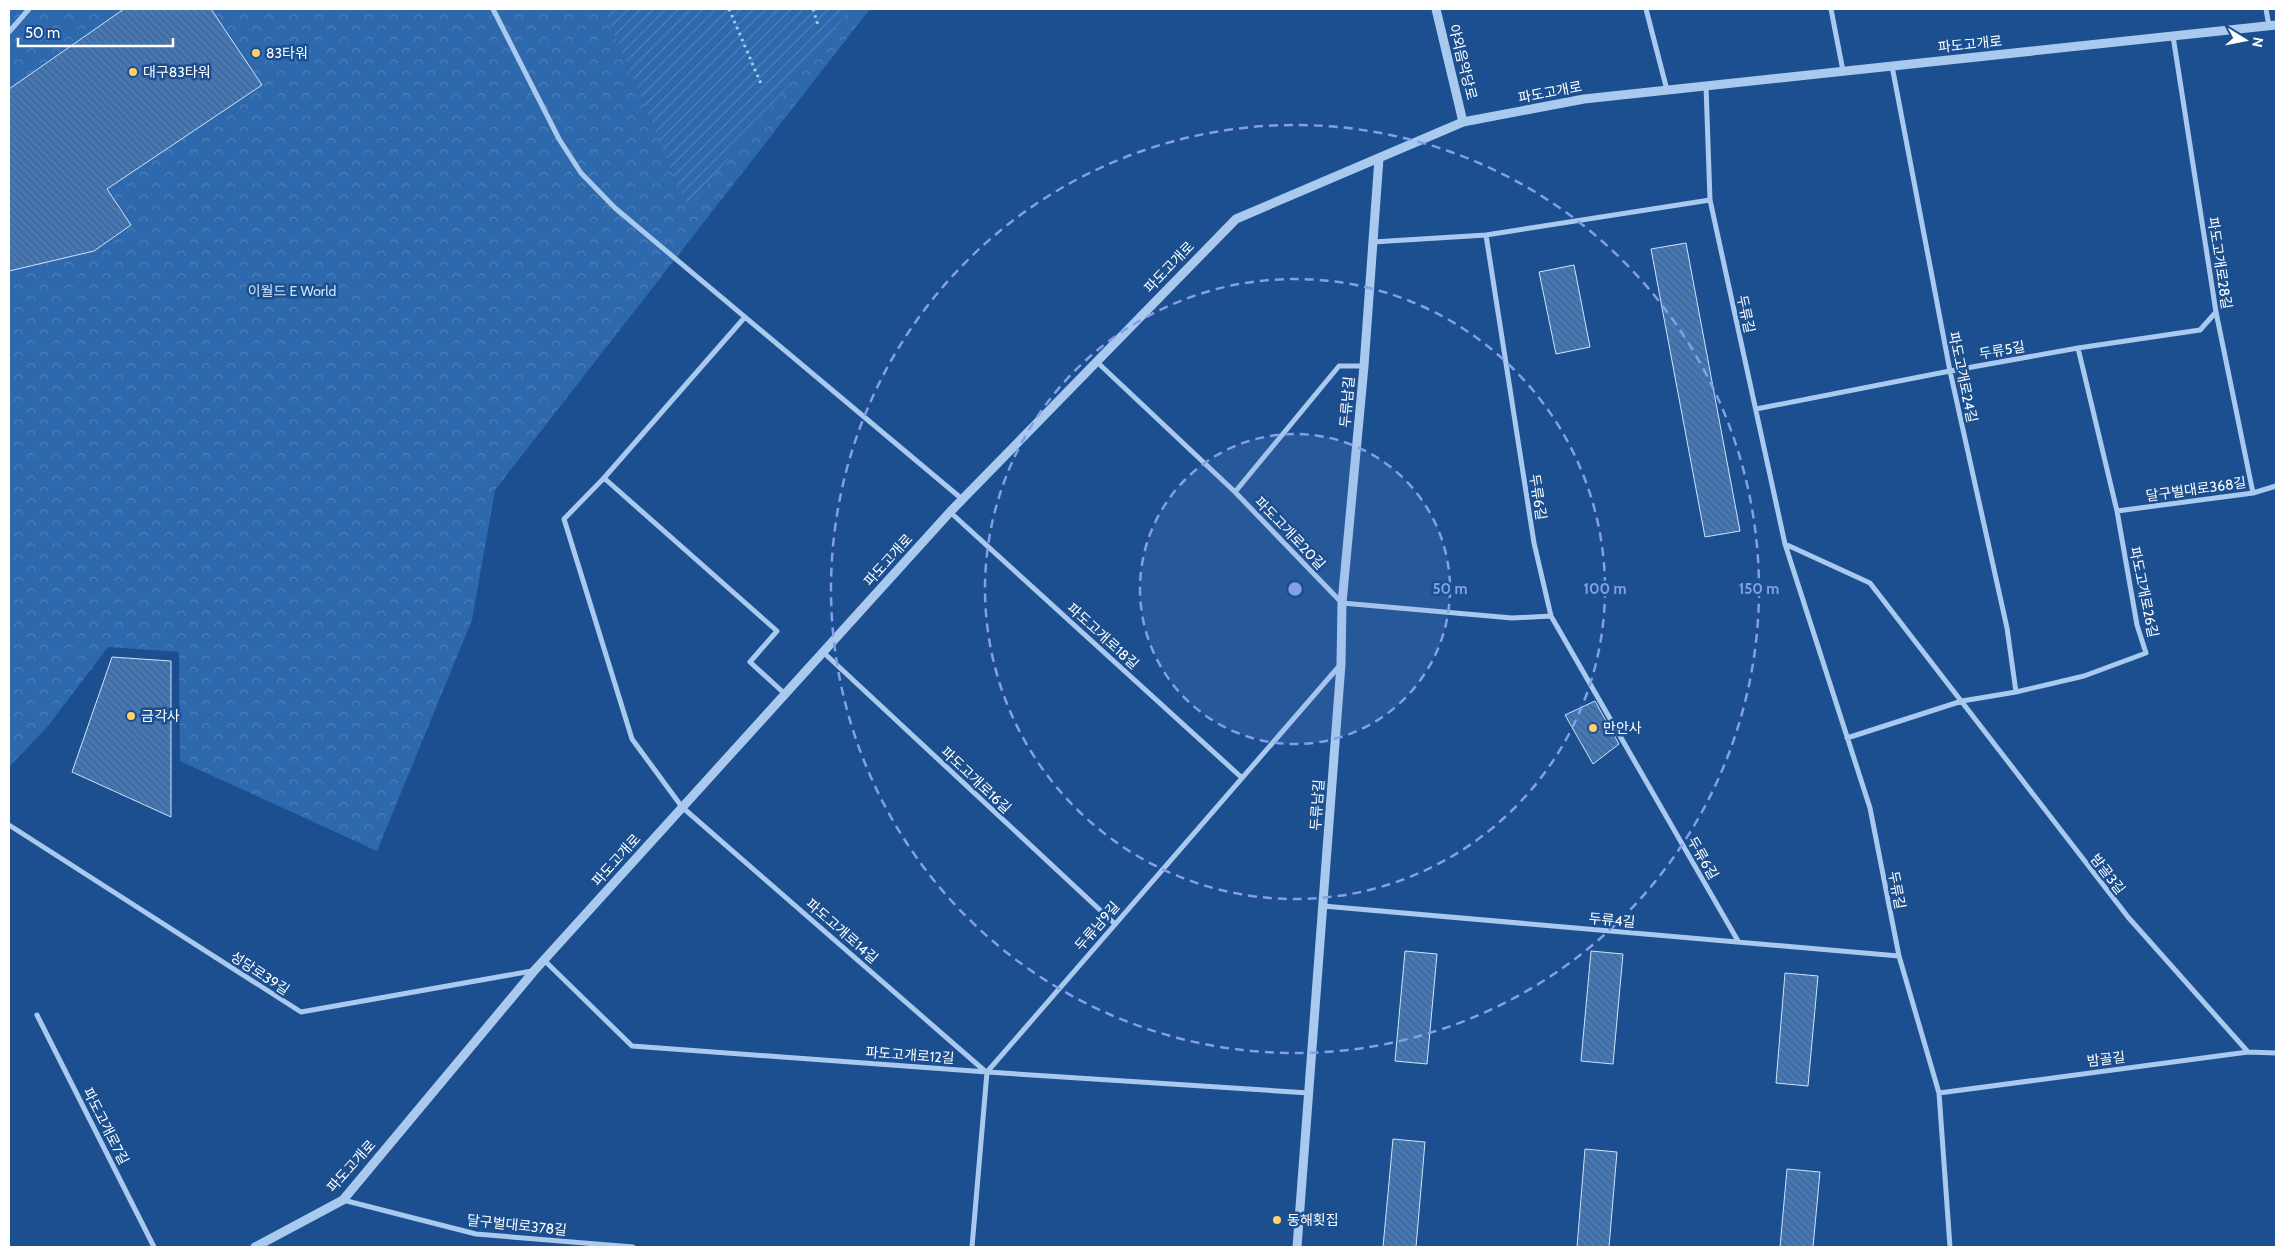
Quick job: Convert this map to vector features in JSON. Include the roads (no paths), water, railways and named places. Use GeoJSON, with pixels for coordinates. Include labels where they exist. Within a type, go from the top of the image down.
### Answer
{"type":"FeatureCollection","features":[{"type":"Feature","properties":{"kind":"street"},"geometry":{"type":"LineString","coordinates":[[9,32],[29,9]]}},
{"type":"Feature","properties":{"kind":"street"},"geometry":{"type":"LineString","coordinates":[[494,9],[559,139],[581,172],[615,208],[962,499]]}},
{"type":"Feature","properties":{"kind":"street","name":"야외음악당로"},"geometry":{"type":"LineString","coordinates":[[1436,9],[1463,122]]}},
{"type":"Feature","properties":{"kind":"street"},"geometry":{"type":"LineString","coordinates":[[1646,9],[1667,90]]}},
{"type":"Feature","properties":{"kind":"street"},"geometry":{"type":"LineString","coordinates":[[1831,9],[1843,71]]}},
{"type":"Feature","properties":{"kind":"street"},"geometry":{"type":"LineString","coordinates":[[2266,9],[2273,26]]}},
{"type":"Feature","properties":{"kind":"street","name":"파도고개로"},"geometry":{"type":"LineString","coordinates":[[255,1247],[342,1200],[534,971],[950,512],[1236,219],[1463,122],[1584,99],[2273,26]]}},
{"type":"Feature","properties":{"kind":"street","name":"파도고개로28길"},"geometry":{"type":"LineString","coordinates":[[2174,36],[2216,312],[2253,493]]}},
{"type":"Feature","properties":{"kind":"street","name":"파도고개로24길"},"geometry":{"type":"LineString","coordinates":[[1892,66],[1950,371],[2007,628],[2016,692]]}},
{"type":"Feature","properties":{"kind":"street","name":"두류길"},"geometry":{"type":"LineString","coordinates":[[1706,86],[1710,200],[1785,544],[1870,808],[1898,956],[1939,1093],[1950,1247]]}},
{"type":"Feature","properties":{"kind":"street","name":"두류남길"},"geometry":{"type":"LineString","coordinates":[[1297,1247],[1341,664],[1342,603],[1364,366],[1379,158]]}},
{"type":"Feature","properties":{"kind":"street"},"geometry":{"type":"LineString","coordinates":[[1373,242],[1486,235],[1710,200]]}},
{"type":"Feature","properties":{"kind":"street","name":"두류6길"},"geometry":{"type":"LineString","coordinates":[[1486,235],[1534,543],[1551,616],[1738,941]]}},
{"type":"Feature","properties":{"kind":"street","name":"두류5길"},"geometry":{"type":"LineString","coordinates":[[1756,409],[2078,348],[2200,330],[2216,312]]}},
{"type":"Feature","properties":{"kind":"street"},"geometry":{"type":"LineString","coordinates":[[745,317],[604,478],[777,631],[750,662],[785,694]]}},
{"type":"Feature","properties":{"kind":"street","name":"파도고개로26길"},"geometry":{"type":"LineString","coordinates":[[1847,738],[1962,701],[2016,692],[2084,676],[2146,653],[2137,625],[2117,511],[2078,348]]}},
{"type":"Feature","properties":{"kind":"street","name":"파도고개로20길"},"geometry":{"type":"LineString","coordinates":[[1096,361],[1235,492],[1342,603]]}},
{"type":"Feature","properties":{"kind":"street","name":"두류남길"},"geometry":{"type":"LineString","coordinates":[[1235,492],[1339,366],[1364,366]]}},
{"type":"Feature","properties":{"kind":"street","name":"파도고개로14길"},"geometry":{"type":"LineString","coordinates":[[604,478],[564,518],[632,739],[682,807],[987,1072]]}},
{"type":"Feature","properties":{"kind":"street","name":"달구벌대로368길"},"geometry":{"type":"LineString","coordinates":[[2117,511],[2253,493],[2276,486]]}},
{"type":"Feature","properties":{"kind":"street","name":"파도고개로18길"},"geometry":{"type":"LineString","coordinates":[[950,512],[1241,777]]}},
{"type":"Feature","properties":{"kind":"street"},"geometry":{"type":"LineString","coordinates":[[1785,544],[1870,583],[1962,701]]}},
{"type":"Feature","properties":{"kind":"street"},"geometry":{"type":"LineString","coordinates":[[1342,603],[1512,618],[1551,616]]}},
{"type":"Feature","properties":{"kind":"street","name":"파도고개로16길"},"geometry":{"type":"LineString","coordinates":[[823,652],[1115,924]]}},
{"type":"Feature","properties":{"kind":"street","name":"두류남9길"},"geometry":{"type":"LineString","coordinates":[[987,1072],[1341,664]]}},
{"type":"Feature","properties":{"kind":"street","name":"밤골3길"},"geometry":{"type":"LineString","coordinates":[[1962,701],[2128,917],[2248,1052]]}},
{"type":"Feature","properties":{"kind":"street","name":"성당로39길"},"geometry":{"type":"LineString","coordinates":[[9,825],[301,1012],[534,971]]}},
{"type":"Feature","properties":{"kind":"street","name":"두류4길"},"geometry":{"type":"LineString","coordinates":[[1323,906],[1898,956]]}},
{"type":"Feature","properties":{"kind":"street","name":"파도고개로12길"},"geometry":{"type":"LineString","coordinates":[[545,961],[632,1046],[987,1072],[1309,1092]]}},
{"type":"Feature","properties":{"kind":"street","name":"파도고개로7길"},"geometry":{"type":"LineString","coordinates":[[37,1015],[154,1247]]}},
{"type":"Feature","properties":{"kind":"street","name":"밤골길"},"geometry":{"type":"LineString","coordinates":[[1939,1093],[2248,1052],[2276,1053]]}},
{"type":"Feature","properties":{"kind":"street"},"geometry":{"type":"LineString","coordinates":[[972,1247],[987,1072]]}},
{"type":"Feature","properties":{"kind":"street","name":"달구벌대로378길"},"geometry":{"type":"LineString","coordinates":[[342,1200],[476,1234],[633,1247]]}},
{"type":"Feature","properties":{"kind":"place","name":"83타워"},"geometry":{"type":"Point","coordinates":[256,53]}},
{"type":"Feature","properties":{"kind":"place","name":"대구83타워"},"geometry":{"type":"Point","coordinates":[133,72]}},
{"type":"Feature","properties":{"kind":"place","name":"금각사"},"geometry":{"type":"Point","coordinates":[131,716]}},
{"type":"Feature","properties":{"kind":"place","name":"만안사"},"geometry":{"type":"Point","coordinates":[1593,728]}},
{"type":"Feature","properties":{"kind":"place","name":"동해횟집"},"geometry":{"type":"Point","coordinates":[1277,1220]}},
{"type":"Feature","properties":{"kind":"park label","name":"이월드 E World"},"geometry":{"type":"Point","coordinates":[292,291]}}]}
